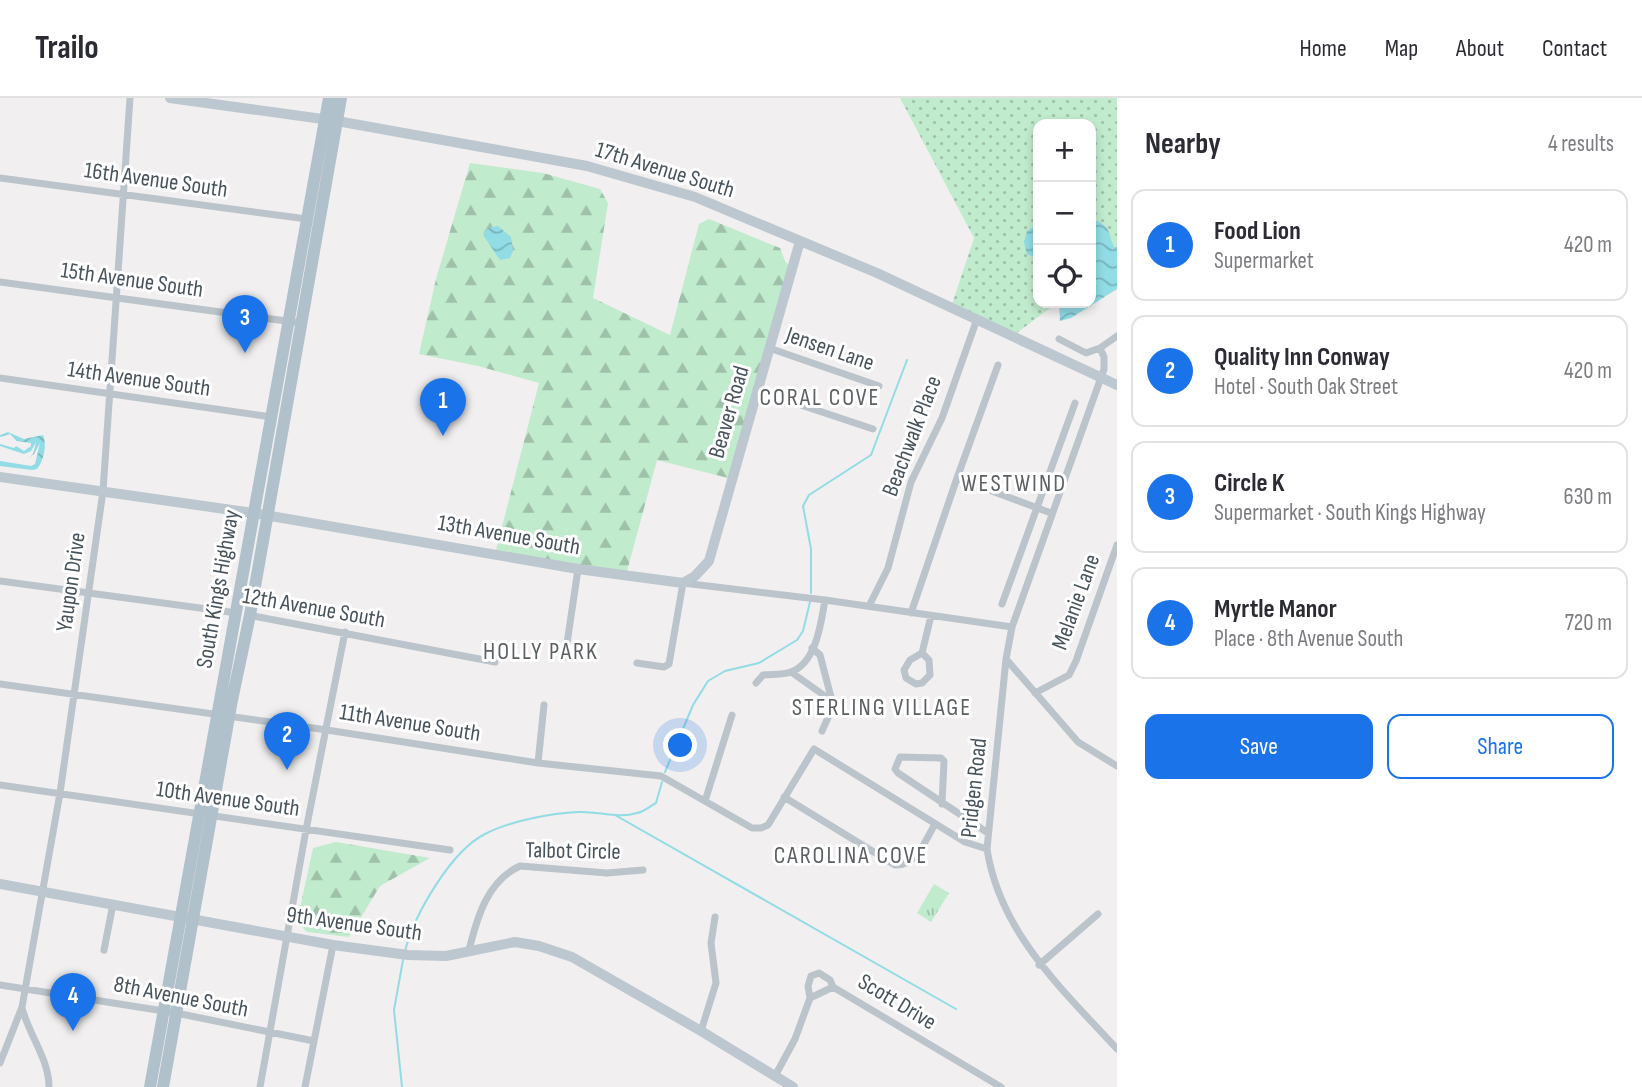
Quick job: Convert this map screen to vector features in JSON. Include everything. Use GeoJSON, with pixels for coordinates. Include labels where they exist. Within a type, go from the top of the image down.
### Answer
{"type":"FeatureCollection","features":[{"type":"Feature","properties":{"kind":"main road","name":"South Kings Highway"},"geometry":{"type":"LineString","coordinates":[[150,1087],[194,918],[212,817],[235,613],[272,417],[294,322],[331,120],[329,98]]}},
{"type":"Feature","properties":{"kind":"main road","name":"South Kings Highway"},"geometry":{"type":"LineString","coordinates":[[163,1087],[180,916],[198,814],[250,615],[268,515],[307,219],[331,120],[341,98]]}},
{"type":"Feature","properties":{"kind":"street","name":"Yaupon Drive"},"geometry":{"type":"LineString","coordinates":[[0,1063],[22,1007],[43,891],[75,694],[103,491],[130,98]]}},
{"type":"Feature","properties":{"kind":"street","name":"17th Avenue South"},"geometry":{"type":"LineString","coordinates":[[170,98],[331,120],[587,166],[695,197],[977,319],[1117,385]]}},
{"type":"Feature","properties":{"kind":"street","name":"16th Avenue South"},"geometry":{"type":"LineString","coordinates":[[0,178],[307,219]]}},
{"type":"Feature","properties":{"kind":"street","name":"Beaver Road"},"geometry":{"type":"LineString","coordinates":[[683,583],[695,576],[709,561],[800,241]]}},
{"type":"Feature","properties":{"kind":"street","name":"15th Avenue South"},"geometry":{"type":"LineString","coordinates":[[0,282],[294,322]]}},
{"type":"Feature","properties":{"kind":"street","name":"Beachwalk Place"},"geometry":{"type":"LineString","coordinates":[[869,606],[888,568],[911,482],[942,418],[977,319]]}},
{"type":"Feature","properties":{"kind":"street"},"geometry":{"type":"LineString","coordinates":[[1059,338],[1086,353],[1100,348],[1117,336]]}},
{"type":"Feature","properties":{"kind":"street","name":"Jensen Lane"},"geometry":{"type":"LineString","coordinates":[[769,348],[879,386]]}},
{"type":"Feature","properties":{"kind":"street"},"geometry":{"type":"LineString","coordinates":[[1100,348],[1104,357],[1101,377]]}},
{"type":"Feature","properties":{"kind":"street"},"geometry":{"type":"LineString","coordinates":[[911,613],[998,365]]}},
{"type":"Feature","properties":{"kind":"street","name":"Pridgen Road"},"geometry":{"type":"LineString","coordinates":[[1101,377],[1012,628],[1006,659],[986,849],[992,877],[1016,930],[1040,965],[1117,1049]]}},
{"type":"Feature","properties":{"kind":"street","name":"14th Avenue South"},"geometry":{"type":"LineString","coordinates":[[0,379],[272,417]]}},
{"type":"Feature","properties":{"kind":"street"},"geometry":{"type":"LineString","coordinates":[[757,390],[873,429]]}},
{"type":"Feature","properties":{"kind":"street"},"geometry":{"type":"LineString","coordinates":[[1002,604],[1075,403]]}},
{"type":"Feature","properties":{"kind":"street","name":"13th Avenue South"},"geometry":{"type":"LineString","coordinates":[[0,477],[268,515],[578,569],[825,600],[1012,628]]}},
{"type":"Feature","properties":{"kind":"street"},"geometry":{"type":"LineString","coordinates":[[957,478],[1051,513]]}},
{"type":"Feature","properties":{"kind":"street","name":"Melanie Lane"},"geometry":{"type":"LineString","coordinates":[[1035,693],[1069,675],[1117,545]]}},
{"type":"Feature","properties":{"kind":"street"},"geometry":{"type":"LineString","coordinates":[[565,657],[578,569]]}},
{"type":"Feature","properties":{"kind":"street","name":"12th Avenue South"},"geometry":{"type":"LineString","coordinates":[[0,581],[250,615],[495,662]]}},
{"type":"Feature","properties":{"kind":"street"},"geometry":{"type":"LineString","coordinates":[[637,663],[664,667],[669,664],[683,583]]}},
{"type":"Feature","properties":{"kind":"street"},"geometry":{"type":"LineString","coordinates":[[756,683],[764,676],[791,672],[803,663],[820,630],[825,600]]}},
{"type":"Feature","properties":{"kind":"street"},"geometry":{"type":"LineString","coordinates":[[922,653],[929,660],[930,675],[922,683],[916,684],[906,678],[904,670],[911,660],[922,653],[932,616]]}},
{"type":"Feature","properties":{"kind":"street"},"geometry":{"type":"LineString","coordinates":[[260,1087],[286,936],[345,632]]}},
{"type":"Feature","properties":{"kind":"street"},"geometry":{"type":"LineString","coordinates":[[813,648],[820,655],[832,701],[832,709],[822,731]]}},
{"type":"Feature","properties":{"kind":"street"},"geometry":{"type":"LineString","coordinates":[[1006,659],[1078,742],[1117,766]]}},
{"type":"Feature","properties":{"kind":"street"},"geometry":{"type":"LineString","coordinates":[[791,672],[832,701]]}},
{"type":"Feature","properties":{"kind":"street","name":"11th Avenue South"},"geometry":{"type":"LineString","coordinates":[[0,684],[538,763],[661,776],[752,828],[768,825],[784,797]]}},
{"type":"Feature","properties":{"kind":"street"},"geometry":{"type":"LineString","coordinates":[[538,763],[544,705]]}},
{"type":"Feature","properties":{"kind":"street"},"geometry":{"type":"LineString","coordinates":[[705,801],[732,715]]}},
{"type":"Feature","properties":{"kind":"street"},"geometry":{"type":"LineString","coordinates":[[935,824],[912,861],[903,866],[895,865],[784,797],[814,749],[965,842],[986,849]]}},
{"type":"Feature","properties":{"kind":"street"},"geometry":{"type":"LineString","coordinates":[[942,804],[944,761],[941,758],[900,757],[895,769],[898,773],[942,804],[988,833]]}},
{"type":"Feature","properties":{"kind":"street","name":"10th Avenue South"},"geometry":{"type":"LineString","coordinates":[[0,785],[450,850]]}},
{"type":"Feature","properties":{"kind":"street","name":"Talbot Circle"},"geometry":{"type":"LineString","coordinates":[[469,950],[478,913],[508,872],[520,866],[607,873],[643,870]]}},
{"type":"Feature","properties":{"kind":"street","name":"9th Avenue South"},"geometry":{"type":"LineString","coordinates":[[0,884],[333,945],[408,956],[446,956],[515,942],[572,957],[793,1087]]}},
{"type":"Feature","properties":{"kind":"street"},"geometry":{"type":"LineString","coordinates":[[104,950],[113,904]]}},
{"type":"Feature","properties":{"kind":"street"},"geometry":{"type":"LineString","coordinates":[[1040,965],[1098,914]]}},
{"type":"Feature","properties":{"kind":"street"},"geometry":{"type":"LineString","coordinates":[[701,1031],[716,982],[711,943],[715,917]]}},
{"type":"Feature","properties":{"kind":"street"},"geometry":{"type":"LineString","coordinates":[[305,1087],[333,945]]}},
{"type":"Feature","properties":{"kind":"street"},"geometry":{"type":"LineString","coordinates":[[775,1076],[794,1039],[810,998],[808,986],[811,976],[820,973],[830,979],[833,987]]}},
{"type":"Feature","properties":{"kind":"street","name":"8th Avenue South"},"geometry":{"type":"LineString","coordinates":[[0,985],[170,1012],[314,1041]]}},
{"type":"Feature","properties":{"kind":"street","name":"Scott Drive"},"geometry":{"type":"LineString","coordinates":[[810,998],[833,987],[1001,1087]]}},
{"type":"Feature","properties":{"kind":"street"},"geometry":{"type":"LineString","coordinates":[[22,1007],[27,1027],[44,1062],[49,1087]]}},
{"type":"Feature","properties":{"kind":"green space"},"geometry":{"type":"Polygon","coordinates":[[[900,98],[1117,98],[1117,257],[1096,273],[1096,119],[1033,119],[1033,308],[1050,308],[1014,335],[951,307],[974,238],[900,98]]]}},
{"type":"Feature","properties":{"kind":"green space"},"geometry":{"type":"Polygon","coordinates":[[[470,163],[543,173],[600,189],[608,203],[593,298],[670,335],[699,224],[709,219],[780,248],[785,261],[792,269],[732,479],[657,460],[626,575],[495,554],[539,383],[478,366],[419,354],[436,279],[470,163]]]}},
{"type":"Feature","properties":{"kind":"green space"},"geometry":{"type":"Polygon","coordinates":[[[336,842],[430,858],[380,886],[349,937],[307,932],[297,922],[313,848],[336,842]]]}},
{"type":"Feature","properties":{"kind":"green space"},"geometry":{"type":"Polygon","coordinates":[[[934,884],[949,893],[931,922],[917,913],[934,884]]]}},
{"type":"Feature","properties":{"kind":"water"},"geometry":{"type":"Polygon","coordinates":[[[1096,221],[1106,228],[1117,250],[1117,289],[1096,302],[1096,221]]]}},
{"type":"Feature","properties":{"kind":"water"},"geometry":{"type":"Polygon","coordinates":[[[498,226],[511,237],[513,251],[510,258],[500,260],[483,235],[488,228],[498,226]]]}},
{"type":"Feature","properties":{"kind":"water"},"geometry":{"type":"Polygon","coordinates":[[[1033,227],[1033,256],[1027,254],[1024,242],[1027,231],[1033,227]]]}},
{"type":"Feature","properties":{"kind":"water"},"geometry":{"type":"Polygon","coordinates":[[[1059,308],[1087,308],[1071,318],[1060,321],[1059,308]]]}},
{"type":"Feature","properties":{"kind":"water"},"geometry":{"type":"Polygon","coordinates":[[[8,432],[24,439],[43,435],[44,452],[37,469],[0,466],[0,461],[31,466],[35,464],[40,443],[29,458],[36,442],[31,451],[24,454],[0,446],[16,446],[24,451],[31,446],[31,443],[17,441],[10,434],[0,437],[8,432]]]}},
{"type":"Feature","properties":{"kind":"waterway"},"geometry":{"type":"LineString","coordinates":[[811,593],[811,549],[803,506],[809,495],[871,455],[907,360]]}},
{"type":"Feature","properties":{"kind":"waterway"},"geometry":{"type":"LineString","coordinates":[[665,772],[693,705],[708,681],[725,671],[759,663],[797,640],[803,631],[810,602]]}},
{"type":"Feature","properties":{"kind":"waterway"},"geometry":{"type":"LineString","coordinates":[[405,951],[417,920],[436,885],[459,854],[472,842],[495,829],[544,816],[579,812],[630,815],[640,812],[656,803],[662,782]]}},
{"type":"Feature","properties":{"kind":"waterway"},"geometry":{"type":"LineString","coordinates":[[615,815],[956,1009]]}},
{"type":"Feature","properties":{"kind":"waterway"},"geometry":{"type":"LineString","coordinates":[[402,1087],[394,1010],[403,960]]}},
{"type":"Feature","properties":{"kind":"place","name":"Circle K"},"geometry":{"type":"Point","coordinates":[245,353]}},
{"type":"Feature","properties":{"kind":"place","name":"Food Lion"},"geometry":{"type":"Point","coordinates":[443,436]}},
{"type":"Feature","properties":{"kind":"place","name":"Quality Inn Conway"},"geometry":{"type":"Point","coordinates":[287,770]}},
{"type":"Feature","properties":{"kind":"place","name":"Myrtle Manor"},"geometry":{"type":"Point","coordinates":[73,1031]}},
{"type":"Feature","properties":{"kind":"district","name":"CORAL COVE"},"geometry":{"type":"Point","coordinates":[820,397]}},
{"type":"Feature","properties":{"kind":"district","name":"WESTWIND"},"geometry":{"type":"Point","coordinates":[1014,483]}},
{"type":"Feature","properties":{"kind":"district","name":"HOLLY PARK"},"geometry":{"type":"Point","coordinates":[541,651]}},
{"type":"Feature","properties":{"kind":"district","name":"STERLING VILLAGE"},"geometry":{"type":"Point","coordinates":[882,707]}},
{"type":"Feature","properties":{"kind":"district","name":"CAROLINA COVE"},"geometry":{"type":"Point","coordinates":[851,855]}}]}
